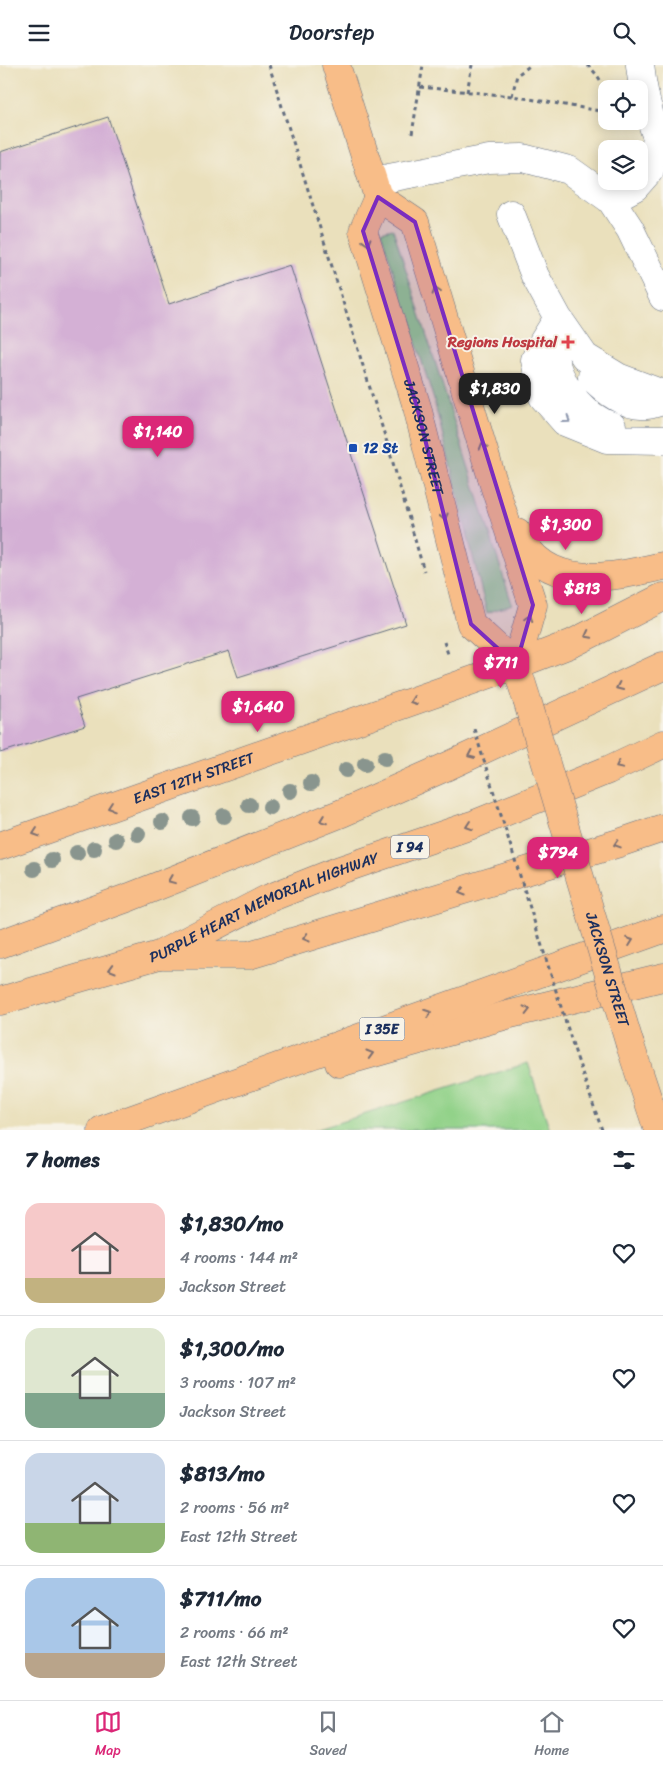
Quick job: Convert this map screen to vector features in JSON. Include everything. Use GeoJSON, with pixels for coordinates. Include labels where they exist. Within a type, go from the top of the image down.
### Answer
{"type":"FeatureCollection","features":[{"type":"Feature","properties":{"kind":"main road"},"geometry":{"type":"LineString","coordinates":[[336,65],[375,189],[415,222],[532,605],[516,665]]}},
{"type":"Feature","properties":{"kind":"main road","name":"JACKSON STREET"},"geometry":{"type":"LineString","coordinates":[[375,189],[363,231],[417,407],[471,625],[516,665],[630,1045],[658,1130]]}},
{"type":"Feature","properties":{"kind":"main road"},"geometry":{"type":"LineString","coordinates":[[494,485],[524,545],[542,564],[572,576],[600,577],[663,566]]}},
{"type":"Feature","properties":{"kind":"main road","name":"EAST 12TH STREET"},"geometry":{"type":"LineString","coordinates":[[0,846],[516,665],[573,643],[663,597]]}},
{"type":"Feature","properties":{"kind":"main road"},"geometry":{"type":"LineString","coordinates":[[0,944],[130,897],[342,813],[663,666]]}},
{"type":"Feature","properties":{"kind":"main road","name":"PURPLE HEART MEMORIAL HIGHWAY"},"geometry":{"type":"LineString","coordinates":[[0,1001],[159,955],[267,899],[340,870],[475,824],[608,770],[663,744]]}},
{"type":"Feature","properties":{"kind":"main road"},"geometry":{"type":"LineString","coordinates":[[159,955],[249,955],[424,903],[663,828]]}},
{"type":"Feature","properties":{"kind":"main road","name":"I 35E"},"geometry":{"type":"LineString","coordinates":[[103,1130],[663,929]]}},
{"type":"Feature","properties":{"kind":"main road"},"geometry":{"type":"LineString","coordinates":[[103,1130],[507,1015],[663,977]]}},
{"type":"Feature","properties":{"kind":"lane"},"geometry":{"type":"LineString","coordinates":[[611,199],[635,187],[650,169],[660,145],[642,85],[640,65]]}},
{"type":"Feature","properties":{"kind":"lane"},"geometry":{"type":"LineString","coordinates":[[375,189],[489,159],[522,158],[569,169],[611,199],[630,229],[663,297]]}},
{"type":"Feature","properties":{"kind":"lane"},"geometry":{"type":"LineString","coordinates":[[511,213],[554,325],[556,365],[567,389],[582,408],[608,425],[657,440]]}},
{"type":"Feature","properties":{"kind":"lane"},"geometry":{"type":"LineString","coordinates":[[554,325],[585,357],[618,377],[663,395]]}},
{"type":"Feature","properties":{"kind":"lane"},"geometry":{"type":"LineString","coordinates":[[585,357],[587,372],[607,392],[626,402],[647,405],[663,401]]}},
{"type":"Feature","properties":{"kind":"path"},"geometry":{"type":"LineString","coordinates":[[269,65],[389,449],[426,579]]}},
{"type":"Feature","properties":{"kind":"path"},"geometry":{"type":"LineString","coordinates":[[412,134],[423,65]]}},
{"type":"Feature","properties":{"kind":"path"},"geometry":{"type":"LineString","coordinates":[[467,92],[472,65]]}},
{"type":"Feature","properties":{"kind":"path"},"geometry":{"type":"LineString","coordinates":[[512,96],[517,75],[531,65]]}},
{"type":"Feature","properties":{"kind":"path"},"geometry":{"type":"LineString","coordinates":[[587,65],[595,72],[600,80]]}},
{"type":"Feature","properties":{"kind":"path"},"geometry":{"type":"LineString","coordinates":[[420,87],[512,96],[598,111]]}},
{"type":"Feature","properties":{"kind":"path"},"geometry":{"type":"LineString","coordinates":[[442,635],[459,685]]}},
{"type":"Feature","properties":{"kind":"path"},"geometry":{"type":"LineString","coordinates":[[474,729],[577,1058],[602,1130]]}},
{"type":"Feature","properties":{"kind":"highlighted area"},"geometry":{"type":"Polygon","coordinates":[[[378,197],[415,222],[533,605],[516,665],[471,624],[417,407],[363,231],[378,197]]]}},
{"type":"Feature","properties":{"kind":"green space"},"geometry":{"type":"Polygon","coordinates":[[[393,229],[512,604],[487,613],[434,400],[381,232],[393,229]]]}},
{"type":"Feature","properties":{"kind":"green space"},"geometry":{"type":"Polygon","coordinates":[[[528,1063],[550,1130],[315,1130],[528,1063]]]}},
{"type":"Feature","properties":{"kind":"building"},"geometry":{"type":"Polygon","coordinates":[[[108,117],[169,304],[290,265],[406,624],[238,677],[229,651],[76,699],[85,726],[0,753],[0,152],[108,117]]]}},
{"type":"Feature","properties":{"kind":"place","name":"Regions Hospital"},"geometry":{"type":"Point","coordinates":[568,342]}},
{"type":"Feature","properties":{"kind":"place","name":"12 St"},"geometry":{"type":"Point","coordinates":[353,448]}}]}
